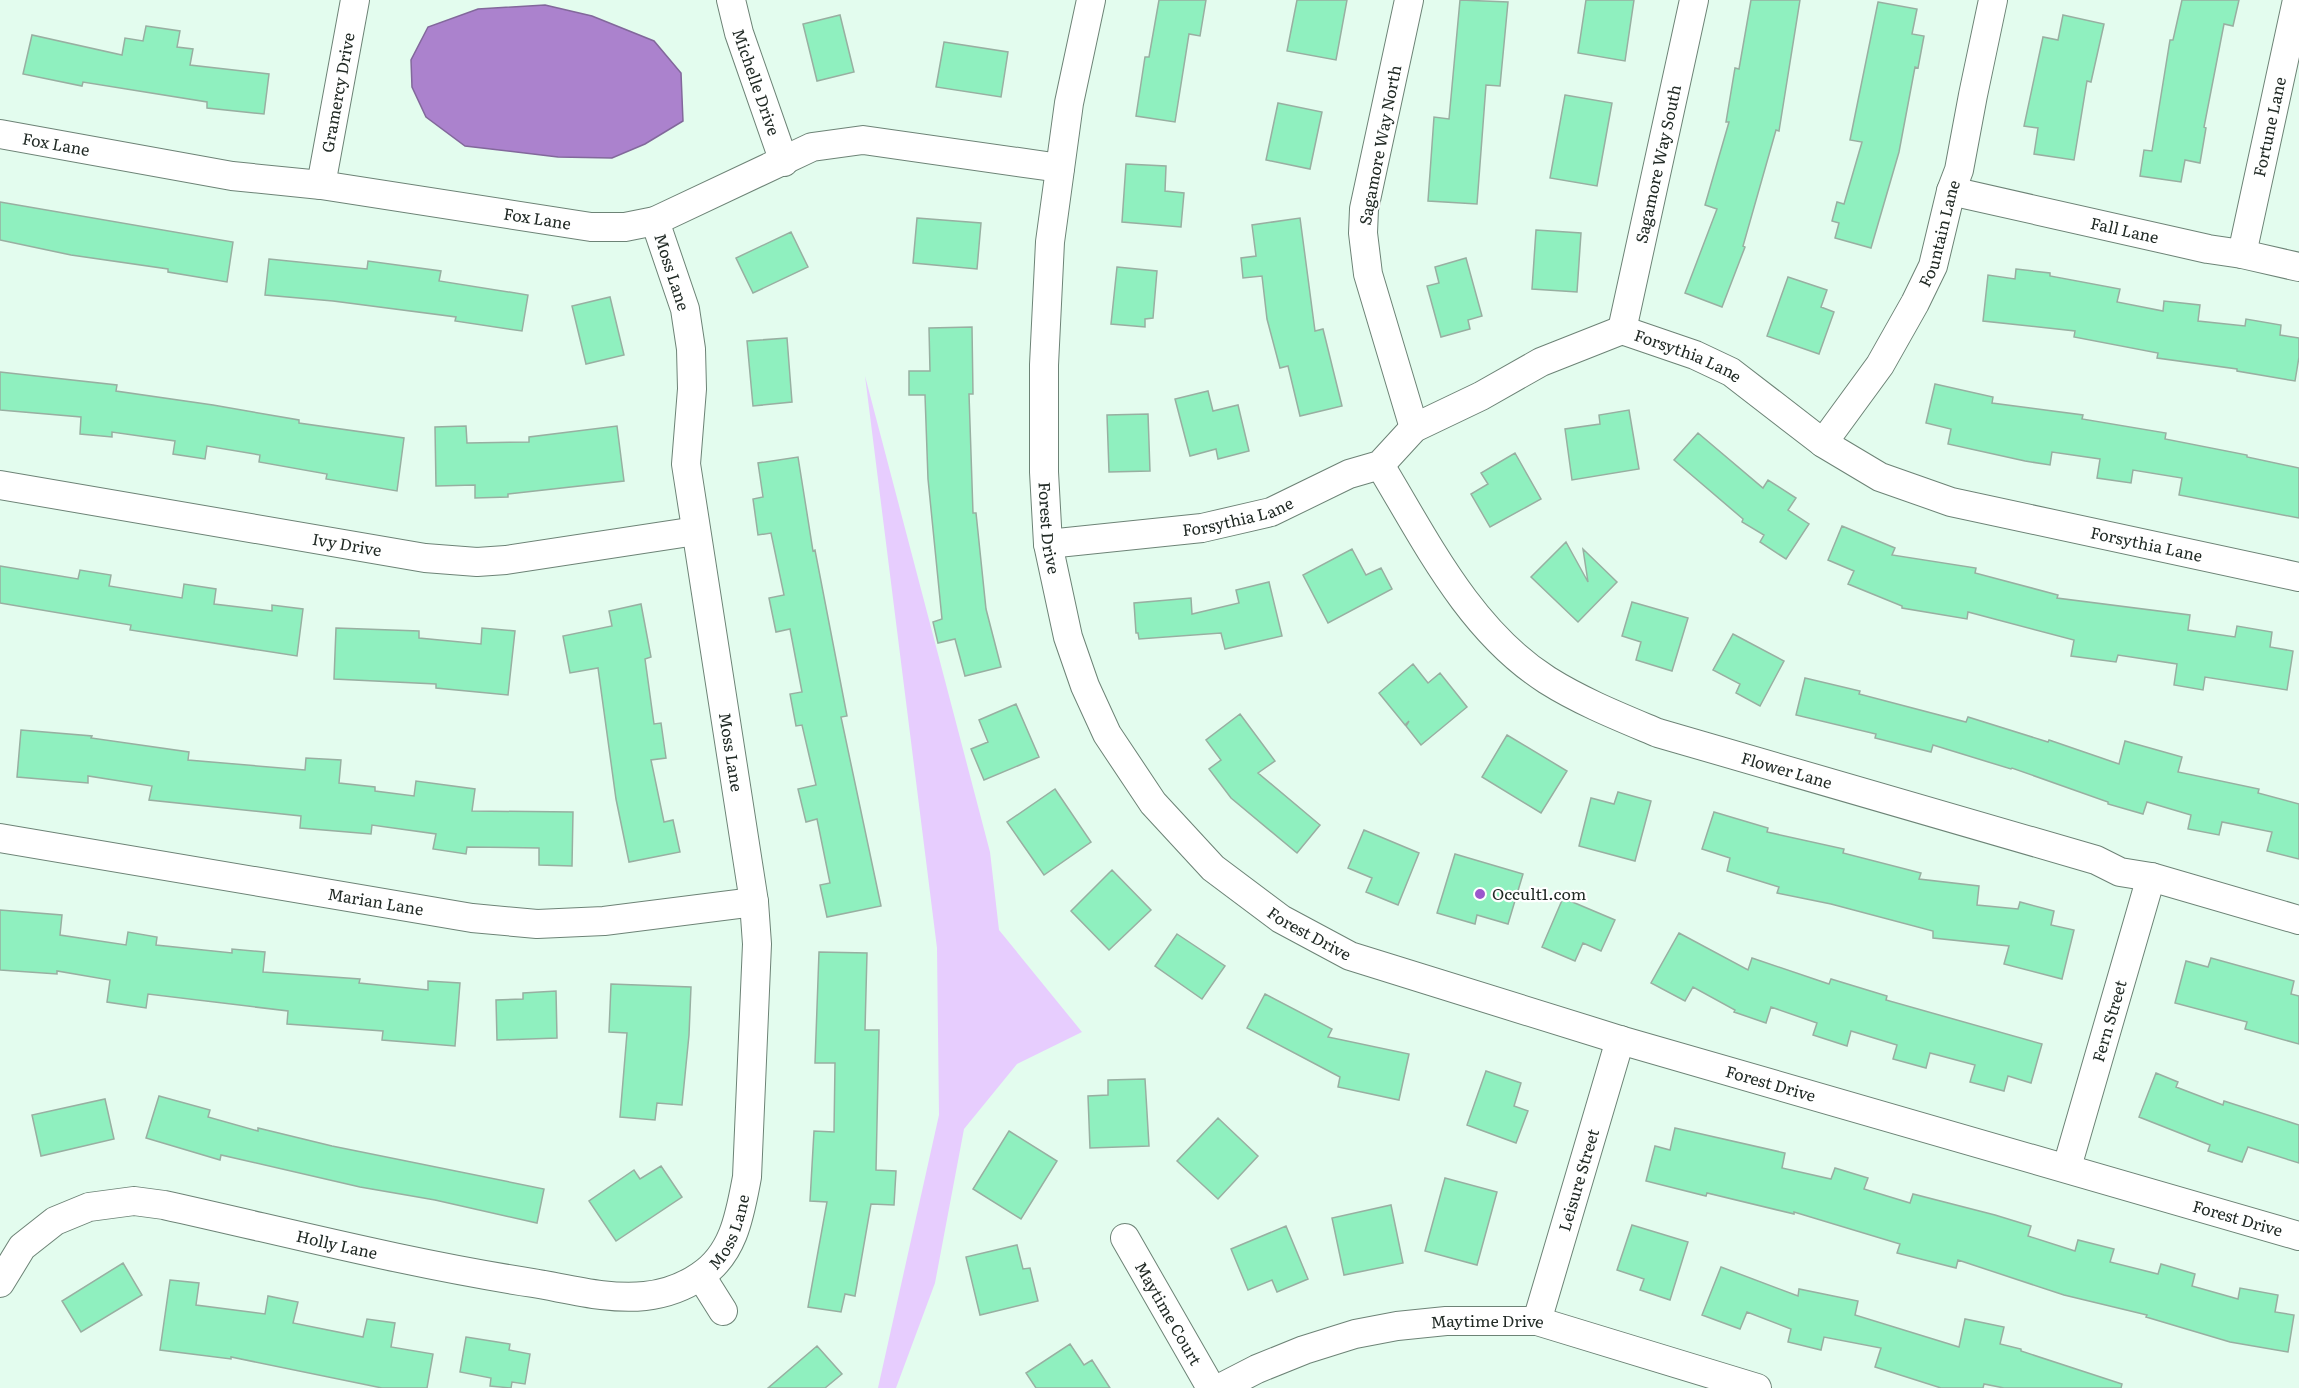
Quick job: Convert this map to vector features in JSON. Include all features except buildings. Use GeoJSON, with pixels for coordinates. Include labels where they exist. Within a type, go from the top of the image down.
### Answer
{"type":"FeatureCollection","features":[{"type":"Feature","properties":{"kind":"street","name":"Gramercy Drive"},"geometry":{"type":"LineString","coordinates":[[321,185],[356,0]]}},
{"type":"Feature","properties":{"kind":"street","name":"Michelle Drive"},"geometry":{"type":"LineString","coordinates":[[731,0],[739,33],[784,162]]}},
{"type":"Feature","properties":{"kind":"street","name":"Forest Drive"},"geometry":{"type":"LineString","coordinates":[[1091,0],[1069,103],[1050,242],[1044,365],[1044,472],[1048,544],[1068,636],[1085,686],[1107,734],[1153,803],[1213,868],[1281,919],[1350,956],[1620,1040],[2067,1167],[2299,1236]]}},
{"type":"Feature","properties":{"kind":"street","name":"Sagamore Way North"},"geometry":{"type":"LineString","coordinates":[[1409,0],[1364,209],[1363,233],[1368,274],[1414,428]]}},
{"type":"Feature","properties":{"kind":"street","name":"Sagamore Way South"},"geometry":{"type":"LineString","coordinates":[[1622,330],[1694,0]]}},
{"type":"Feature","properties":{"kind":"street","name":"Fountain Lane"},"geometry":{"type":"LineString","coordinates":[[1823,443],[1880,365],[1933,266],[1951,191],[1959,170],[1993,0]]}},
{"type":"Feature","properties":{"kind":"street","name":"Fortune Lane"},"geometry":{"type":"LineString","coordinates":[[2242,254],[2297,0]]}},
{"type":"Feature","properties":{"kind":"street","name":"Fox Lane"},"geometry":{"type":"LineString","coordinates":[[0,134],[232,176],[321,185],[591,227],[625,227],[656,221],[812,147],[863,140],[1060,168]]}},
{"type":"Feature","properties":{"kind":"street","name":"Fall Lane"},"geometry":{"type":"LineString","coordinates":[[1951,191],[2208,249],[2299,267]]}},
{"type":"Feature","properties":{"kind":"street","name":"Moss Lane"},"geometry":{"type":"LineString","coordinates":[[656,221],[686,309],[691,349],[692,390],[686,464],[754,902],[757,944],[747,1177],[741,1211],[733,1235],[721,1257],[701,1276]]}},
{"type":"Feature","properties":{"kind":"street","name":"Forsythia Lane"},"geometry":{"type":"LineString","coordinates":[[1048,544],[1202,528],[1271,512],[1349,474],[1380,465],[1414,428],[1481,396],[1541,362],[1622,330],[1695,355],[1731,372],[1823,443],[1880,477],[1951,502],[2299,577]]}},
{"type":"Feature","properties":{"kind":"street","name":"Flower Lane"},"geometry":{"type":"LineString","coordinates":[[1380,465],[1449,580],[1495,637],[1545,679],[1596,708],[1658,733],[2096,860],[2120,872],[2151,877],[2299,920]]}},
{"type":"Feature","properties":{"kind":"street","name":"Ivy Drive"},"geometry":{"type":"LineString","coordinates":[[0,485],[425,558],[477,562],[506,560],[696,531]]}},
{"type":"Feature","properties":{"kind":"street","name":"Marian Lane"},"geometry":{"type":"LineString","coordinates":[[0,838],[472,918],[537,924],[604,921],[754,902]]}},
{"type":"Feature","properties":{"kind":"street","name":"Fern Street"},"geometry":{"type":"LineString","coordinates":[[2067,1167],[2151,877]]}},
{"type":"Feature","properties":{"kind":"street","name":"Leisure Street"},"geometry":{"type":"LineString","coordinates":[[1537,1321],[1620,1040]]}},
{"type":"Feature","properties":{"kind":"street","name":"Holly Lane"},"geometry":{"type":"LineString","coordinates":[[0,1283],[22,1247],[55,1221],[89,1207],[134,1202],[164,1205],[465,1272],[611,1295],[644,1296],[674,1290],[701,1276]]}},
{"type":"Feature","properties":{"kind":"street","name":"Maytime Court"},"geometry":{"type":"LineString","coordinates":[[1125,1238],[1211,1388]]}},
{"type":"Feature","properties":{"kind":"street"},"geometry":{"type":"LineString","coordinates":[[701,1276],[723,1311]]}},
{"type":"Feature","properties":{"kind":"street","name":"Maytime Drive"},"geometry":{"type":"LineString","coordinates":[[1220,1388],[1266,1365],[1355,1334],[1397,1326],[1446,1321],[1537,1321],[1757,1388]]}},
{"type":"Feature","properties":{"kind":"shaded area"},"geometry":{"type":"Polygon","coordinates":[[[545,5],[592,16],[654,41],[681,73],[683,121],[645,144],[612,158],[558,157],[465,146],[426,117],[412,87],[411,60],[428,27],[478,9],[545,5]]]}},
{"type":"Feature","properties":{"kind":"shaded area"},"geometry":{"type":"Polygon","coordinates":[[[865,376],[990,852],[999,930],[1082,1032],[1017,1064],[964,1129],[935,1283],[896,1388],[878,1388],[939,1115],[937,948],[865,376]]]}},
{"type":"Feature","properties":{"kind":"place","name":"Occult1.com"},"geometry":{"type":"Point","coordinates":[1480,894]}}]}
